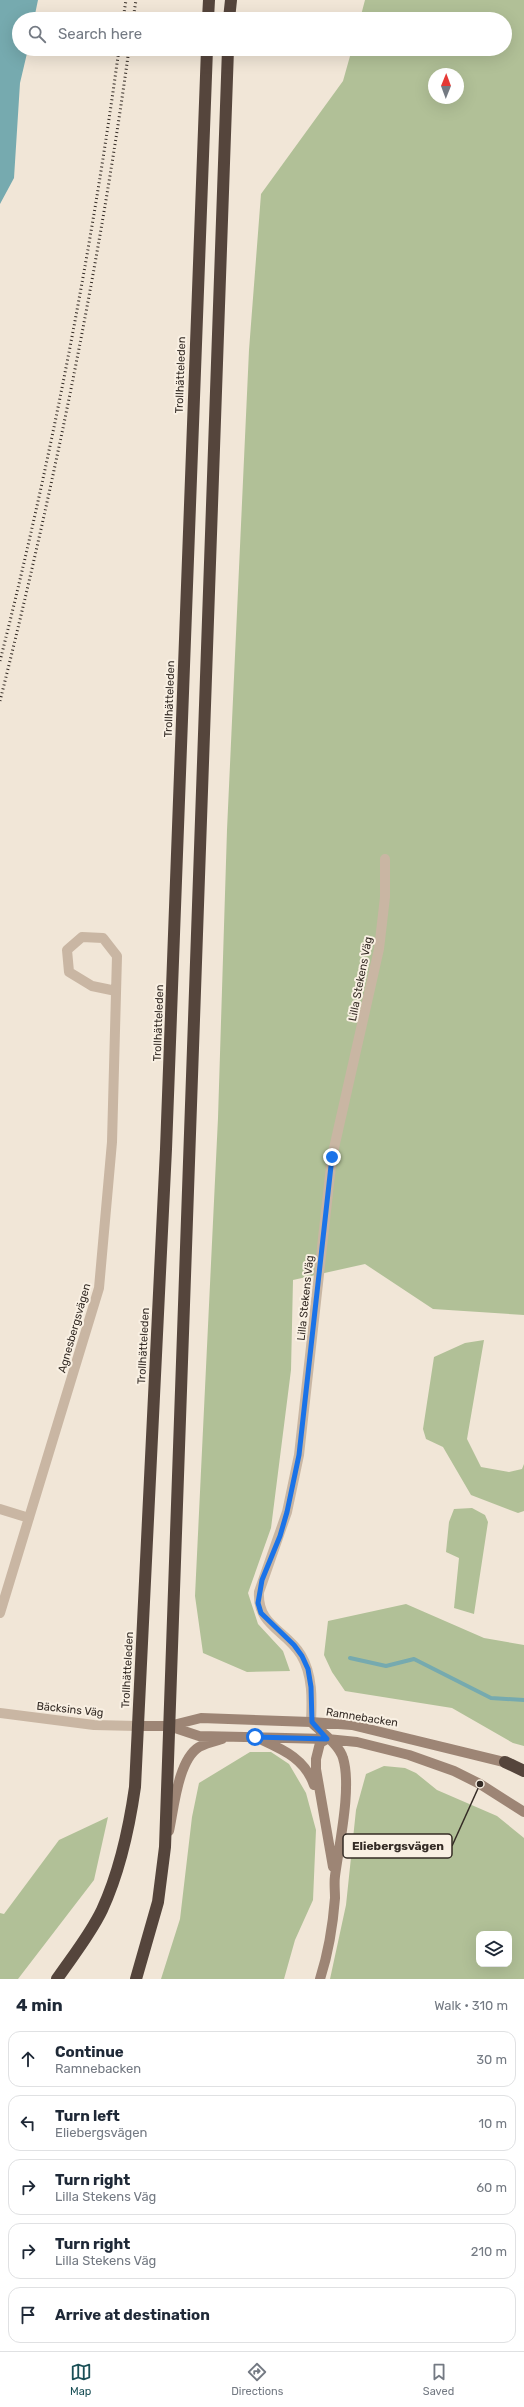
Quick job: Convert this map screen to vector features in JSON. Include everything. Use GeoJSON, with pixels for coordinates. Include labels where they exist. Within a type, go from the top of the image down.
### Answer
{"type":"FeatureCollection","features":[{"type":"Feature","properties":{"kind":"highway"},"geometry":{"type":"LineString","coordinates":[[208,12],[209,0]]}},
{"type":"Feature","properties":{"kind":"highway"},"geometry":{"type":"LineString","coordinates":[[229,12],[230,0]]}},
{"type":"Feature","properties":{"kind":"highway","name":"Trollhätteleden"},"geometry":{"type":"LineString","coordinates":[[57,1979],[102,1911],[121,1859],[134,1794],[165,1179],[207,56]]}},
{"type":"Feature","properties":{"kind":"highway"},"geometry":{"type":"LineString","coordinates":[[136,1979],[158,1902],[165,1847],[228,56]]}},
{"type":"Feature","properties":{"kind":"highway"},"geometry":{"type":"LineString","coordinates":[[505,1762],[524,1770]]}},
{"type":"Feature","properties":{"kind":"street","name":"Lilla Stekens Väg"},"geometry":{"type":"LineString","coordinates":[[312,1722],[311,1687],[308,1669],[294,1645],[261,1613],[258,1603],[259,1592],[286,1518],[299,1455],[332,1157],[379,949],[385,897],[385,858]]}},
{"type":"Feature","properties":{"kind":"street","name":"Agnesbergsvägen"},"geometry":{"type":"LineString","coordinates":[[0,1613],[99,1288],[112,1142],[117,956],[103,938],[82,937],[67,950],[69,972],[92,986],[116,991]]}},
{"type":"Feature","properties":{"kind":"street"},"geometry":{"type":"LineString","coordinates":[[0,1509],[29,1518]]}},
{"type":"Feature","properties":{"kind":"street","name":"Bäcksins Väg"},"geometry":{"type":"LineString","coordinates":[[0,1713],[94,1725],[138,1726]]}},
{"type":"Feature","properties":{"kind":"street","name":"Ramnebacken"},"geometry":{"type":"LineString","coordinates":[[138,1726],[170,1726],[201,1718],[352,1725],[392,1733],[524,1766]]}},
{"type":"Feature","properties":{"kind":"street"},"geometry":{"type":"LineString","coordinates":[[312,1722],[327,1739],[338,1747],[346,1767],[345,1792],[330,1930],[320,1979]]}},
{"type":"Feature","properties":{"kind":"street","name":"Ramnebacken"},"geometry":{"type":"LineString","coordinates":[[170,1726],[199,1736],[327,1739],[357,1742],[432,1762],[480,1784],[524,1812]]}},
{"type":"Feature","properties":{"kind":"street","name":"Ramnebacken"},"geometry":{"type":"LineString","coordinates":[[165,1847],[184,1766],[190,1755],[198,1748],[230,1736]]}},
{"type":"Feature","properties":{"kind":"street"},"geometry":{"type":"LineString","coordinates":[[255,1737],[287,1751],[303,1764],[311,1775],[325,1819]]}},
{"type":"Feature","properties":{"kind":"street"},"geometry":{"type":"LineString","coordinates":[[327,1739],[320,1743],[316,1759],[318,1787],[335,1879]]}},
{"type":"Feature","properties":{"kind":"green space"},"geometry":{"type":"Polygon","coordinates":[[[365,0],[524,0],[524,1315],[433,1309],[365,1264],[293,1280],[291,1370],[271,1528],[248,1593],[258,1624],[283,1651],[290,1671],[247,1672],[203,1653],[195,1596],[218,1118],[227,830],[249,350],[261,194],[343,81],[350,56],[512,56],[512,12],[362,12],[365,0]]]}},
{"type":"Feature","properties":{"kind":"green space"},"geometry":{"type":"Polygon","coordinates":[[[484,1340],[467,1439],[481,1467],[509,1472],[522,1469],[524,1464],[524,1511],[518,1513],[471,1495],[443,1447],[426,1439],[423,1429],[434,1357],[465,1343],[484,1340]]]}},
{"type":"Feature","properties":{"kind":"green space"},"geometry":{"type":"Polygon","coordinates":[[[472,1508],[485,1515],[488,1522],[474,1614],[454,1608],[459,1558],[446,1552],[449,1522],[454,1509],[472,1508]]]}},
{"type":"Feature","properties":{"kind":"green space"},"geometry":{"type":"Polygon","coordinates":[[[406,1604],[484,1638],[524,1645],[524,1746],[513,1743],[452,1708],[345,1691],[332,1672],[324,1655],[328,1621],[406,1604]]]}},
{"type":"Feature","properties":{"kind":"green space"},"geometry":{"type":"Polygon","coordinates":[[[250,1752],[271,1752],[289,1764],[306,1793],[316,1830],[313,1900],[295,1940],[284,1979],[161,1979],[180,1919],[192,1817],[199,1783],[250,1752]]]}},
{"type":"Feature","properties":{"kind":"green space"},"geometry":{"type":"Polygon","coordinates":[[[384,1766],[405,1768],[416,1773],[437,1790],[497,1816],[524,1838],[524,1979],[330,1979],[346,1905],[356,1810],[366,1774],[384,1766]]]}},
{"type":"Feature","properties":{"kind":"green space"},"geometry":{"type":"Polygon","coordinates":[[[108,1817],[94,1880],[18,1979],[0,1979],[0,1913],[4,1914],[59,1840],[108,1817]]]}},
{"type":"Feature","properties":{"kind":"water"},"geometry":{"type":"Polygon","coordinates":[[[0,0],[38,0],[35,12],[12,12],[12,56],[26,56],[20,83],[14,178],[0,204],[0,0]]]}},
{"type":"Feature","properties":{"kind":"waterway"},"geometry":{"type":"LineString","coordinates":[[350,1658],[386,1666],[414,1659],[491,1698],[524,1700]]}},
{"type":"Feature","properties":{"kind":"railway"},"geometry":{"type":"LineString","coordinates":[[124,12],[126,0]]}},
{"type":"Feature","properties":{"kind":"railway"},"geometry":{"type":"LineString","coordinates":[[134,12],[136,0]]}},
{"type":"Feature","properties":{"kind":"railway"},"geometry":{"type":"LineString","coordinates":[[0,661],[36,510],[68,357],[96,203],[118,56]]}},
{"type":"Feature","properties":{"kind":"railway"},"geometry":{"type":"LineString","coordinates":[[0,701],[39,539],[74,376],[104,213],[128,56]]}},
{"type":"Feature","properties":{"kind":"place","name":"Eliebergsvägen"},"geometry":{"type":"Point","coordinates":[480,1784]}},
{"type":"Feature","properties":{"kind":"route"},"geometry":{"type":"LineString","coordinates":[[255,1737],[327,1739],[312,1722],[311,1687],[308,1669],[302,1656],[294,1645],[272,1626],[261,1613],[258,1603],[262,1580],[280,1536],[287,1512],[299,1455],[332,1157]]}}]}
